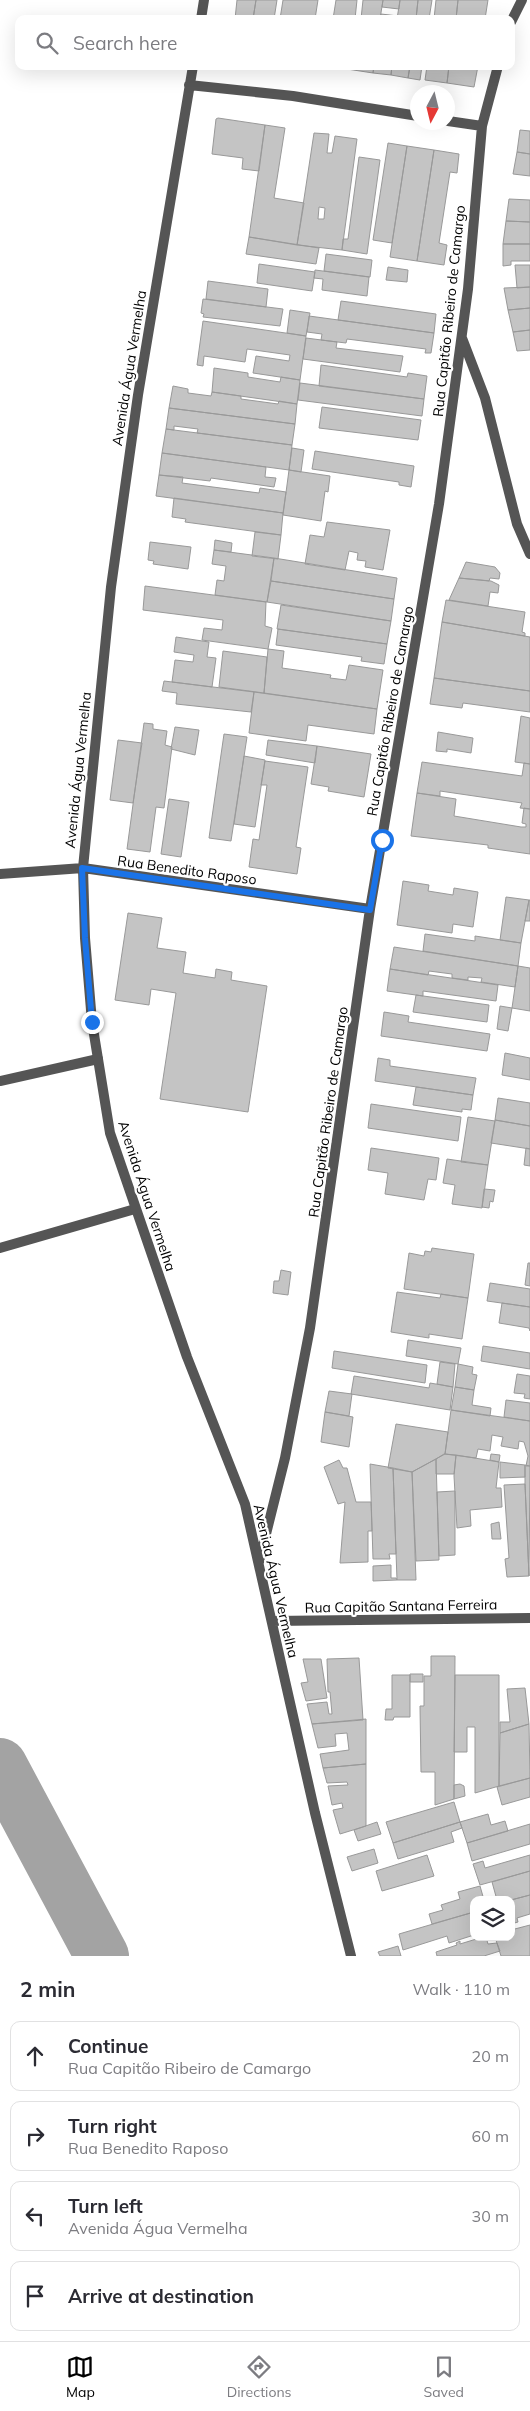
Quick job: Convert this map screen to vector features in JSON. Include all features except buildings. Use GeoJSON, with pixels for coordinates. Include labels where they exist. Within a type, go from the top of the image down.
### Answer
{"type":"FeatureCollection","features":[{"type":"Feature","properties":{"kind":"street"},"geometry":{"type":"LineString","coordinates":[[202,15],[204,0]]}},
{"type":"Feature","properties":{"kind":"street"},"geometry":{"type":"LineString","coordinates":[[512,15],[514,0]]}},
{"type":"Feature","properties":{"kind":"street"},"geometry":{"type":"LineString","coordinates":[[514,15],[522,0]]}},
{"type":"Feature","properties":{"kind":"street","name":"Avenida Água Vermelha"},"geometry":{"type":"LineString","coordinates":[[191,70],[138,396],[111,587],[82,868],[85,938],[92,1022],[110,1133],[187,1357],[245,1504],[314,1813],[351,1956]]}},
{"type":"Feature","properties":{"kind":"street","name":"Rua Capitão Ribeiro de Camargo"},"geometry":{"type":"LineString","coordinates":[[259,1566],[285,1458],[310,1328],[370,910],[439,504],[461,336],[482,126],[497,70]]}},
{"type":"Feature","properties":{"kind":"street"},"geometry":{"type":"LineString","coordinates":[[189,85],[292,96],[410,115]]}},
{"type":"Feature","properties":{"kind":"street"},"geometry":{"type":"LineString","coordinates":[[455,122],[482,126]]}},
{"type":"Feature","properties":{"kind":"street"},"geometry":{"type":"LineString","coordinates":[[461,336],[485,398],[517,524],[530,554]]}},
{"type":"Feature","properties":{"kind":"street","name":"Rua Benedito Raposo"},"geometry":{"type":"LineString","coordinates":[[0,874],[82,868],[370,910]]}},
{"type":"Feature","properties":{"kind":"street"},"geometry":{"type":"LineString","coordinates":[[0,1081],[98,1059]]}},
{"type":"Feature","properties":{"kind":"street"},"geometry":{"type":"LineString","coordinates":[[0,1248],[135,1209]]}},
{"type":"Feature","properties":{"kind":"street","name":"Rua Capitão Santana Ferreira"},"geometry":{"type":"LineString","coordinates":[[272,1621],[530,1618]]}},
{"type":"Feature","properties":{"kind":"waterway"},"geometry":{"type":"LineString","coordinates":[[0,1765],[102,1956]]}},
{"type":"Feature","properties":{"kind":"route"},"geometry":{"type":"LineString","coordinates":[[92,1022],[85,938],[82,868],[370,910],[382,840]]}}]}
